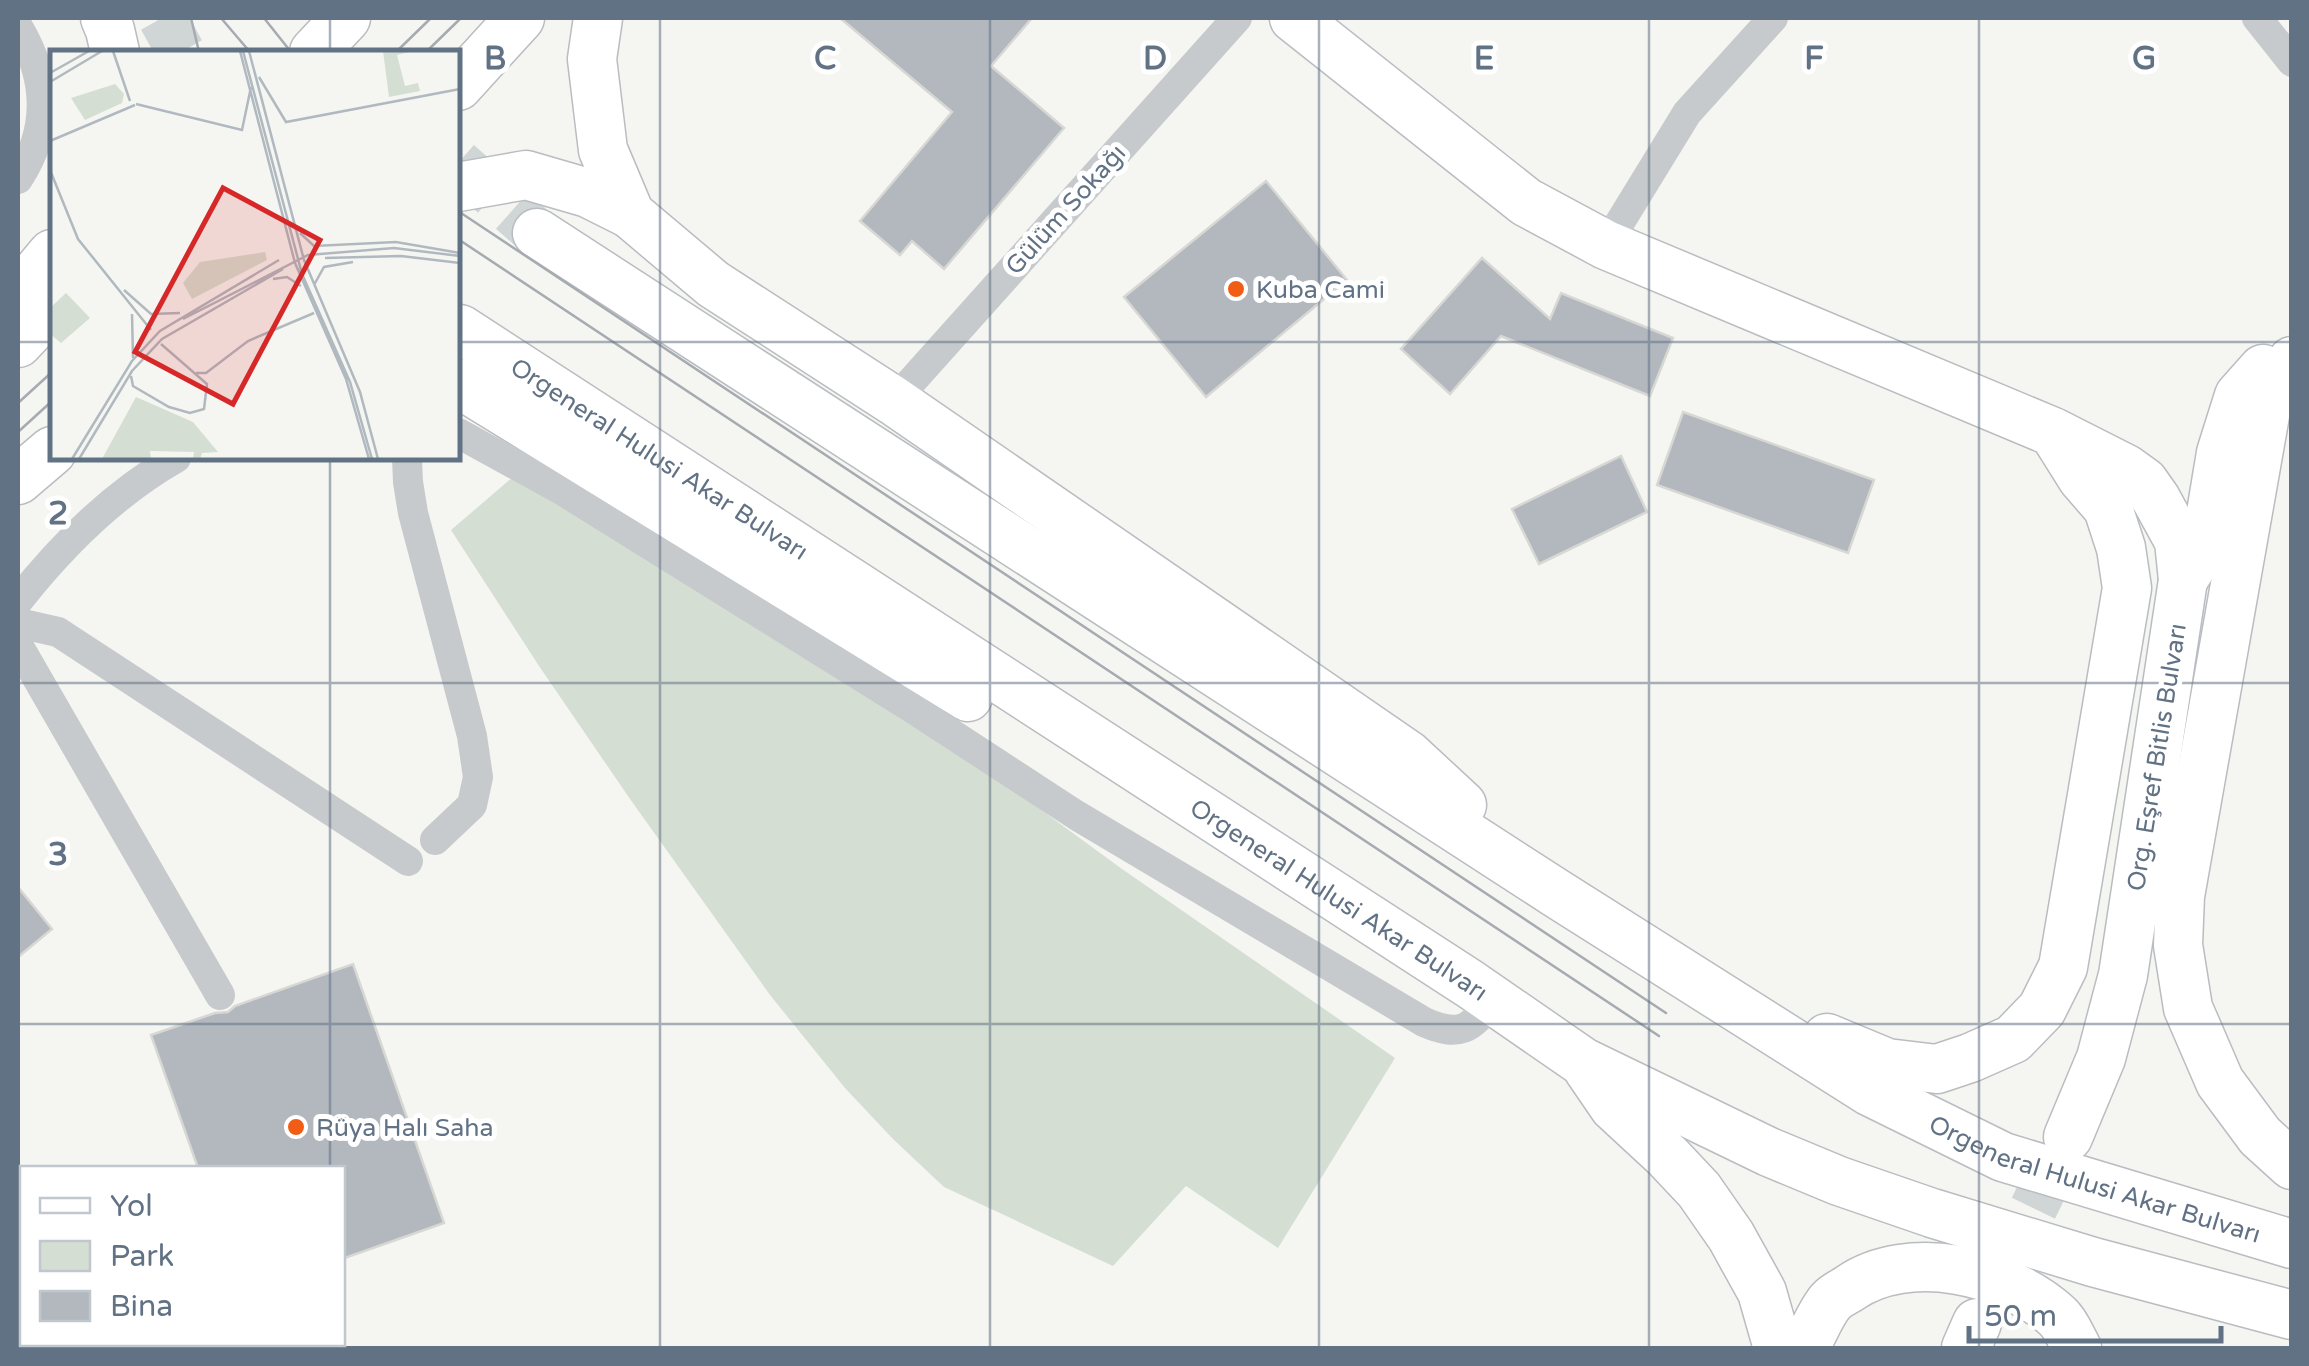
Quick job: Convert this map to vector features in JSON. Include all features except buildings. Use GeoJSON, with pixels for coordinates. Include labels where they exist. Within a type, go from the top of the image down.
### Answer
{"type":"FeatureCollection","features":[{"type":"Feature","properties":{"kind":"main road"},"geometry":{"type":"LineString","coordinates":[[105,18],[115,50]]}},
{"type":"Feature","properties":{"kind":"main road"},"geometry":{"type":"LineString","coordinates":[[316,50],[346,18]]}},
{"type":"Feature","properties":{"kind":"main road"},"geometry":{"type":"LineString","coordinates":[[460,84],[520,18]]}},
{"type":"Feature","properties":{"kind":"main road"},"geometry":{"type":"LineString","coordinates":[[598,18],[592,59],[602,150],[630,214]]}},
{"type":"Feature","properties":{"kind":"main road","name":"Org. Eşref Bitlis Bulvarı"},"geometry":{"type":"LineString","coordinates":[[1294,18],[1526,202],[1606,245],[2053,432],[2111,460],[2144,482],[2156,499],[2178,540],[2182,580],[2123,976],[2100,1058],[2068,1137]]}},
{"type":"Feature","properties":{"kind":"main road"},"geometry":{"type":"LineString","coordinates":[[460,187],[526,175],[588,193],[630,214],[712,284],[894,401],[1408,755],[1556,893]]}},
{"type":"Feature","properties":{"kind":"main road","name":"Orgeneral Hulusi Akar Bulvarı"},"geometry":{"type":"LineString","coordinates":[[537,233],[1556,893],[1869,1091],[2003,1157],[2292,1244]]}},
{"type":"Feature","properties":{"kind":"main road"},"geometry":{"type":"LineString","coordinates":[[18,295],[50,256]]}},
{"type":"Feature","properties":{"kind":"main road"},"geometry":{"type":"LineString","coordinates":[[18,342],[50,309]]}},
{"type":"Feature","properties":{"kind":"main road","name":"Orgeneral Hulusi Akar Bulvarı"},"geometry":{"type":"LineString","coordinates":[[460,329],[1583,1062],[1769,1152],[1839,1181],[1932,1214],[2292,1315]]}},
{"type":"Feature","properties":{"kind":"main road"},"geometry":{"type":"LineString","coordinates":[[2182,580],[2206,542],[2221,452],[2239,396],[2262,369],[2292,352]]}},
{"type":"Feature","properties":{"kind":"main road"},"geometry":{"type":"LineString","coordinates":[[2292,361],[2268,398],[2180,896],[2178,945],[2188,1008],[2220,1082],[2260,1136],[2292,1165]]}},
{"type":"Feature","properties":{"kind":"main road"},"geometry":{"type":"LineString","coordinates":[[460,385],[1325,915],[1481,992]]}},
{"type":"Feature","properties":{"kind":"main road"},"geometry":{"type":"LineString","coordinates":[[1714,990],[1887,1063],[1937,1069],[2012,1039],[2042,1009],[2063,967],[2128,588],[2108,508],[2082,478],[2053,432]]}},
{"type":"Feature","properties":{"kind":"main road"},"geometry":{"type":"LineString","coordinates":[[18,480],[50,453]]}},
{"type":"Feature","properties":{"kind":"main road"},"geometry":{"type":"LineString","coordinates":[[1583,1062],[1614,1107],[1699,1190],[1731,1236],[1762,1292],[1778,1348]]}},
{"type":"Feature","properties":{"kind":"main road"},"geometry":{"type":"LineString","coordinates":[[1805,1348],[1830,1301],[1864,1278],[1897,1268],[1944,1267],[2029,1295],[2060,1318],[2077,1348]]}},
{"type":"Feature","properties":{"kind":"street","name":"Gülüm Sokağı"},"geometry":{"type":"LineString","coordinates":[[894,401],[1237,18]]}},
{"type":"Feature","properties":{"kind":"street"},"geometry":{"type":"LineString","coordinates":[[1606,245],[1688,113],[1773,18]]}},
{"type":"Feature","properties":{"kind":"street"},"geometry":{"type":"LineString","coordinates":[[2256,18],[2292,62]]}},
{"type":"Feature","properties":{"kind":"street"},"geometry":{"type":"LineString","coordinates":[[18,28],[36,64],[42,110],[33,151],[18,179]]}},
{"type":"Feature","properties":{"kind":"street"},"geometry":{"type":"LineString","coordinates":[[460,433],[560,489],[1076,815],[1424,1022],[1444,1031],[1468,1026],[1478,1020],[1481,992]]}},
{"type":"Feature","properties":{"kind":"street"},"geometry":{"type":"LineString","coordinates":[[18,601],[49,562],[95,516],[172,460]]}},
{"type":"Feature","properties":{"kind":"street"},"geometry":{"type":"LineString","coordinates":[[407,460],[413,513],[472,736],[478,776],[472,805],[435,840]]}},
{"type":"Feature","properties":{"kind":"street"},"geometry":{"type":"LineString","coordinates":[[18,623],[58,632],[408,861]]}},
{"type":"Feature","properties":{"kind":"street"},"geometry":{"type":"LineString","coordinates":[[18,645],[220,994]]}},
{"type":"Feature","properties":{"kind":"green space"},"geometry":{"type":"Polygon","coordinates":[[[534,459],[988,771],[1395,1058],[1278,1248],[1186,1186],[1113,1266],[944,1187],[893,1139],[845,1088],[770,995],[630,799],[451,530],[534,459]]]}},
{"type":"Feature","properties":{"kind":"tunnel"},"geometry":{"type":"LineString","coordinates":[[162,18],[180,50]]}},
{"type":"Feature","properties":{"kind":"tunnel"},"geometry":{"type":"LineString","coordinates":[[460,165],[537,233]]}},
{"type":"Feature","properties":{"kind":"tunnel"},"geometry":{"type":"LineString","coordinates":[[2002,1273],[2068,1137]]}},
{"type":"Feature","properties":{"kind":"tram line"},"geometry":{"type":"LineString","coordinates":[[191,18],[199,50]]}},
{"type":"Feature","properties":{"kind":"tram line"},"geometry":{"type":"LineString","coordinates":[[221,18],[248,50]]}},
{"type":"Feature","properties":{"kind":"tram line"},"geometry":{"type":"LineString","coordinates":[[264,18],[289,50]]}},
{"type":"Feature","properties":{"kind":"tram line"},"geometry":{"type":"LineString","coordinates":[[398,50],[431,18]]}},
{"type":"Feature","properties":{"kind":"tram line"},"geometry":{"type":"LineString","coordinates":[[428,50],[461,18]]}},
{"type":"Feature","properties":{"kind":"tram line"},"geometry":{"type":"LineString","coordinates":[[460,212],[1666,1013]]}},
{"type":"Feature","properties":{"kind":"tram line"},"geometry":{"type":"LineString","coordinates":[[460,240],[1659,1036]]}},
{"type":"Feature","properties":{"kind":"tram line"},"geometry":{"type":"LineString","coordinates":[[18,403],[50,374]]}},
{"type":"Feature","properties":{"kind":"tram line"},"geometry":{"type":"LineString","coordinates":[[18,432],[50,403]]}},
{"type":"Feature","properties":{"kind":"place","name":"Kuba Cami"},"geometry":{"type":"Point","coordinates":[1236,289]}},
{"type":"Feature","properties":{"kind":"place","name":"Rüya Halı Saha"},"geometry":{"type":"Point","coordinates":[296,1127]}}]}
